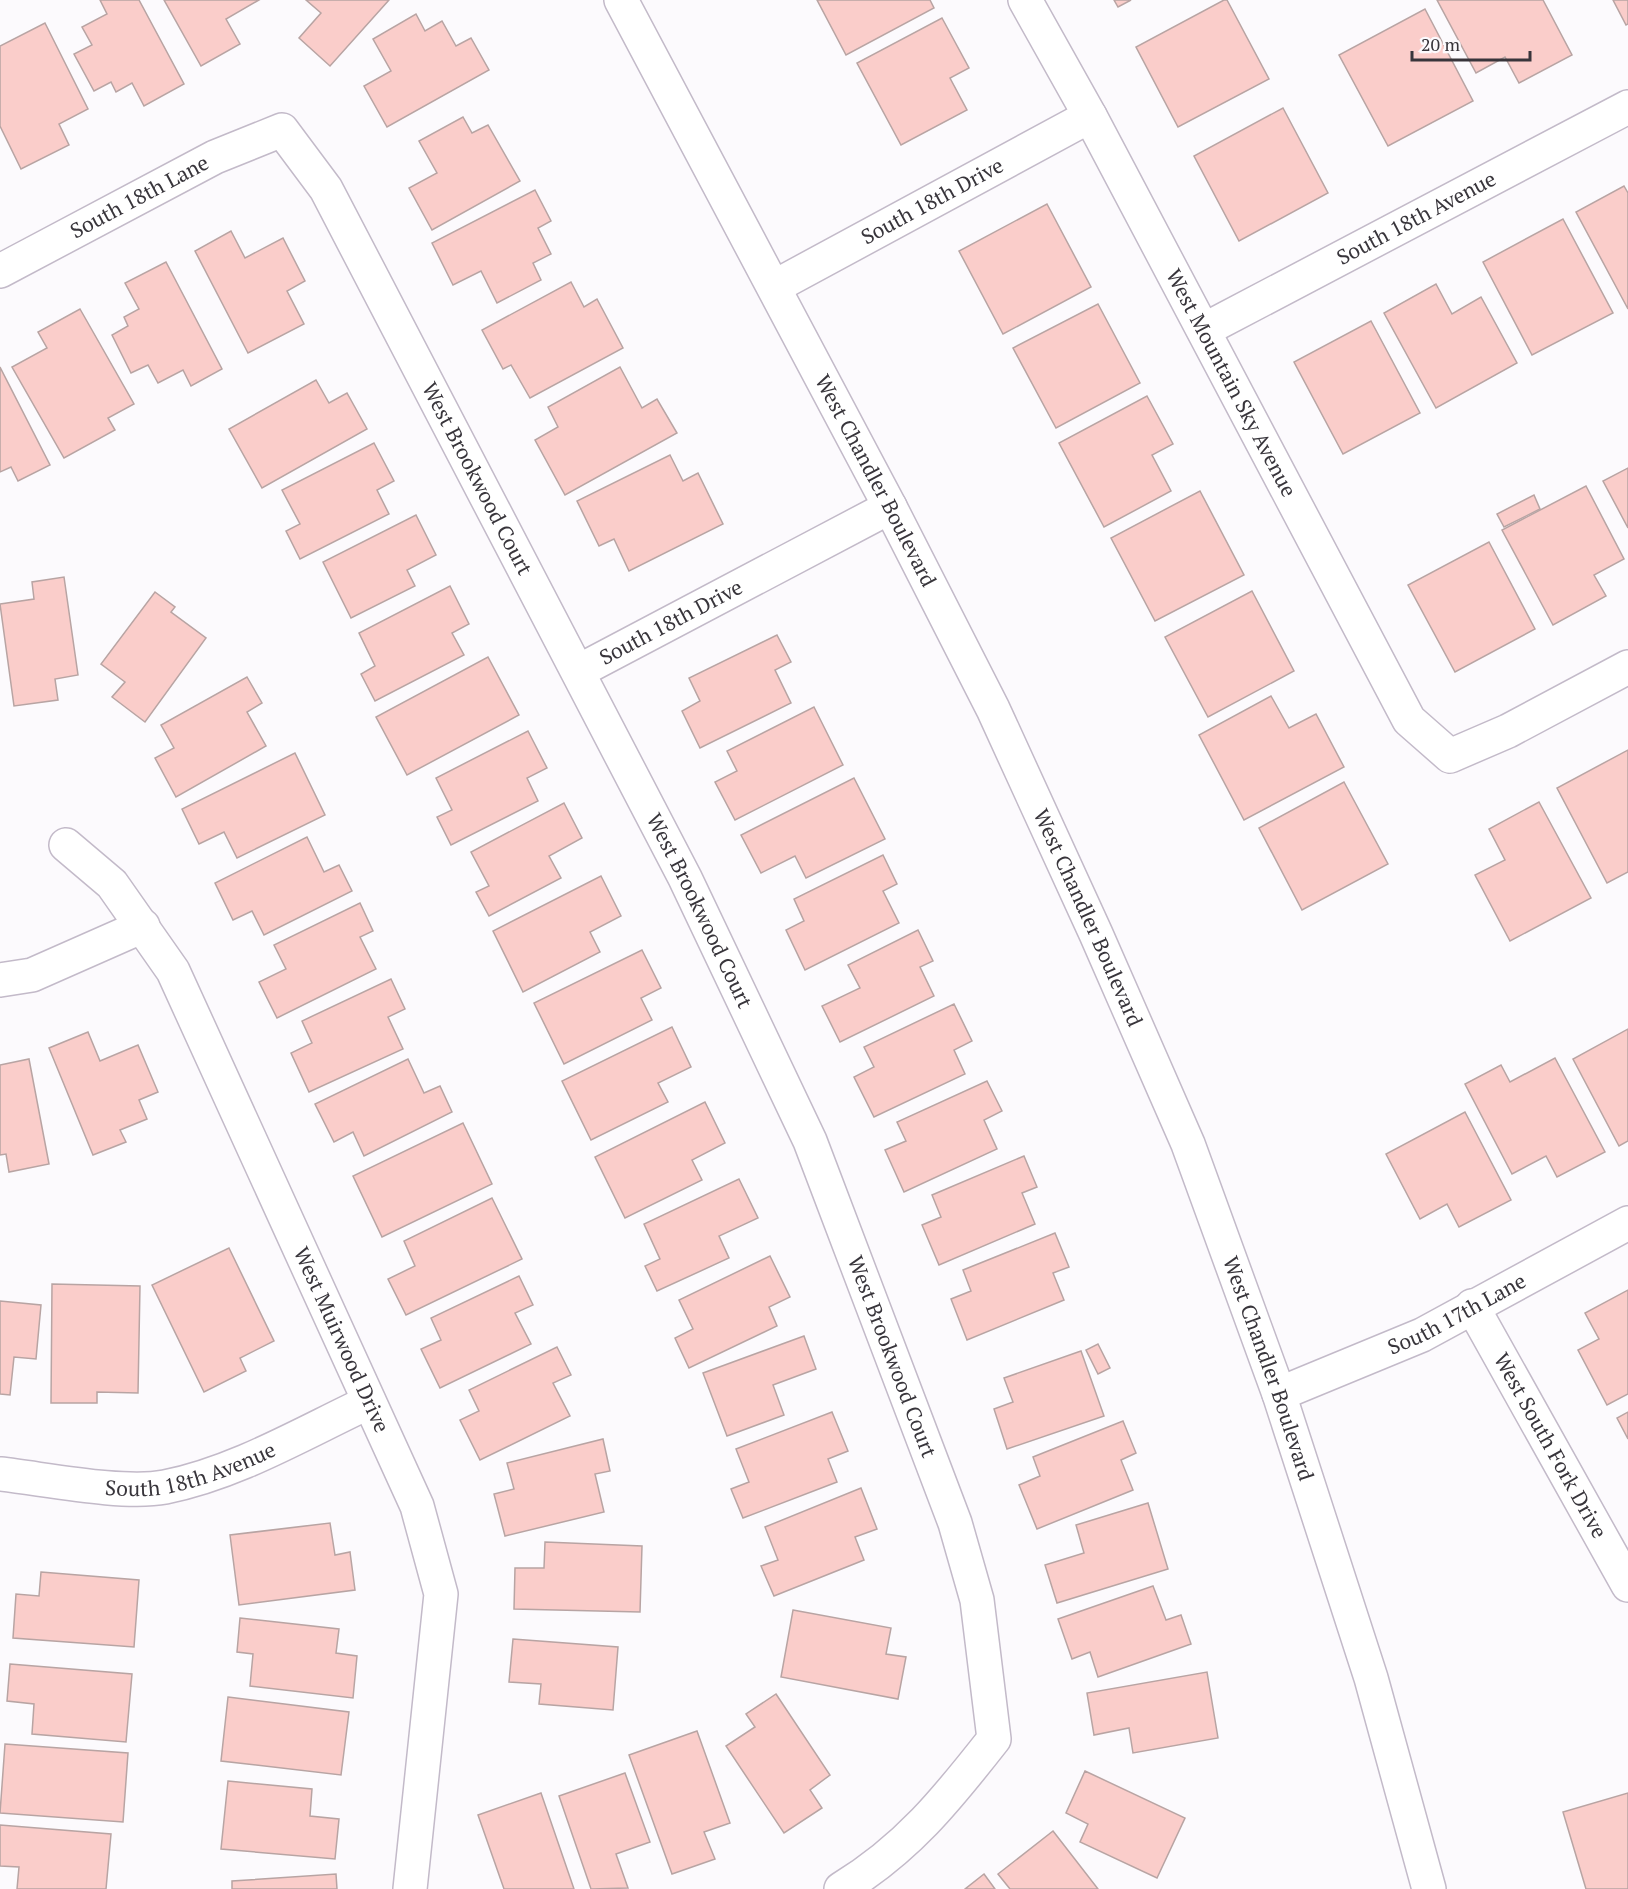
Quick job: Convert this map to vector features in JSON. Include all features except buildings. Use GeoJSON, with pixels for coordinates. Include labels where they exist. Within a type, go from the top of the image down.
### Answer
{"type":"FeatureCollection","features":[{"type":"Feature","properties":{"kind":"street","name":"West Chandler Boulevard"},"geometry":{"type":"LineString","coordinates":[[621,0],[890,507],[993,709],[1101,944],[1188,1144],[1279,1394],[1371,1678],[1429,1889]]}},
{"type":"Feature","properties":{"kind":"street","name":"West Mountain Sky Avenue"},"geometry":{"type":"LineString","coordinates":[[1025,0],[1090,116],[1409,720],[1450,756],[1508,731],[1628,667]]}},
{"type":"Feature","properties":{"kind":"street","name":"South 18th Avenue"},"geometry":{"type":"LineString","coordinates":[[1204,330],[1628,107]]}},
{"type":"Feature","properties":{"kind":"street","name":"South 18th Drive"},"geometry":{"type":"LineString","coordinates":[[774,287],[1090,116]]}},
{"type":"Feature","properties":{"kind":"street","name":"South 18th Lane"},"geometry":{"type":"LineString","coordinates":[[0,270],[215,158],[282,130]]}},
{"type":"Feature","properties":{"kind":"street","name":"West Brookwood Court"},"geometry":{"type":"LineString","coordinates":[[282,130],[326,189],[685,878],[810,1141],[955,1522],[977,1600],[994,1739],[938,1810],[876,1868],[841,1889]]}},
{"type":"Feature","properties":{"kind":"street","name":"South 18th Drive"},"geometry":{"type":"LineString","coordinates":[[579,671],[890,507]]}},
{"type":"Feature","properties":{"kind":"street","name":"West Muirwood Drive"},"geometry":{"type":"LineString","coordinates":[[66,845],[112,884],[174,971],[417,1506],[441,1594],[410,1889]]}},
{"type":"Feature","properties":{"kind":"street"},"geometry":{"type":"LineString","coordinates":[[0,980],[32,975],[143,926]]}},
{"type":"Feature","properties":{"kind":"street","name":"South 17th Lane"},"geometry":{"type":"LineString","coordinates":[[1279,1394],[1422,1335],[1628,1223]]}},
{"type":"Feature","properties":{"kind":"street","name":"West South Fork Drive"},"geometry":{"type":"LineString","coordinates":[[1472,1306],[1628,1586]]}},
{"type":"Feature","properties":{"kind":"street","name":"South 18th Avenue"},"geometry":{"type":"LineString","coordinates":[[0,1474],[123,1488],[163,1487],[218,1473],[369,1402]]}}]}
